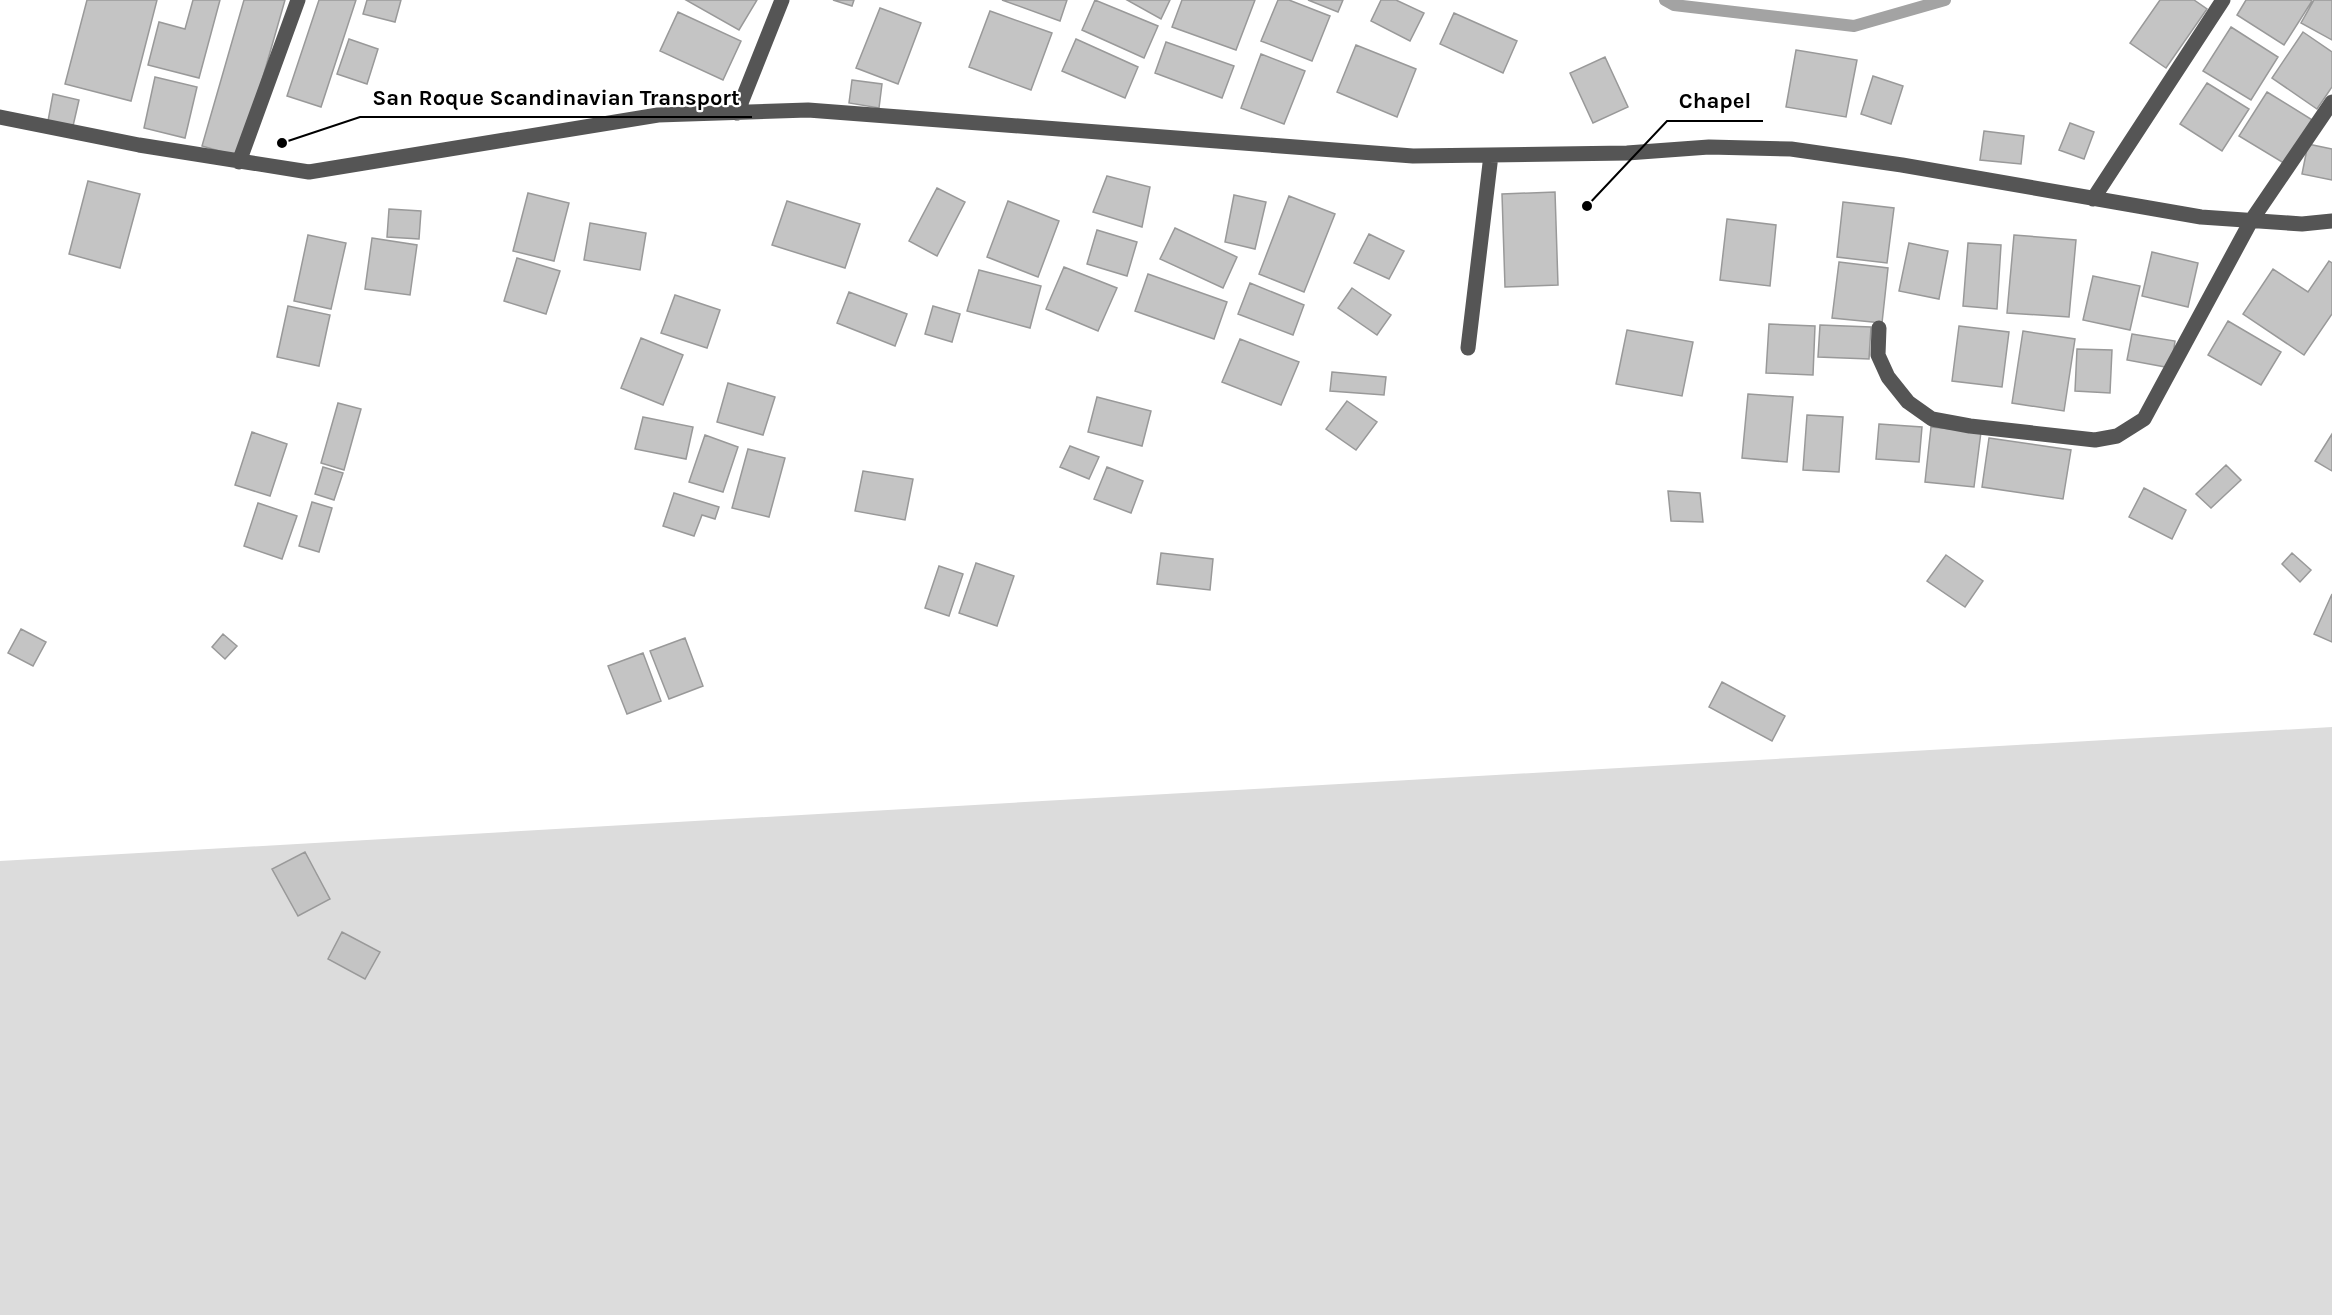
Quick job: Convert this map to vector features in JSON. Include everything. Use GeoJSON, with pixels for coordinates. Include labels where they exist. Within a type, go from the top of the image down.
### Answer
{"type":"FeatureCollection","features":[{"type":"Feature","properties":{"kind":"street"},"geometry":{"type":"LineString","coordinates":[[239,162],[298,0]]}},
{"type":"Feature","properties":{"kind":"street"},"geometry":{"type":"LineString","coordinates":[[737,113],[782,0]]}},
{"type":"Feature","properties":{"kind":"street"},"geometry":{"type":"LineString","coordinates":[[2093,199],[2223,0]]}},
{"type":"Feature","properties":{"kind":"street"},"geometry":{"type":"LineString","coordinates":[[1879,328],[1878,355],[1888,377],[1908,402],[1932,419],[1970,426],[2095,440],[2117,436],[2144,418],[2251,221],[2332,102]]}},
{"type":"Feature","properties":{"kind":"street"},"geometry":{"type":"LineString","coordinates":[[0,117],[239,162],[309,172],[658,115],[808,110],[1413,156],[1627,153],[1709,147],[1791,149],[1902,165],[2201,217],[2302,225],[2332,221]]}},
{"type":"Feature","properties":{"kind":"street"},"geometry":{"type":"LineString","coordinates":[[1468,348],[1491,155]]}},
{"type":"Feature","properties":{"kind":"shaded area"},"geometry":{"type":"Polygon","coordinates":[[[2332,727],[2332,1315],[0,1315],[0,861],[2332,727]]]}},
{"type":"Feature","properties":{"kind":"building"},"geometry":{"type":"Polygon","coordinates":[[[87,0],[157,0],[131,101],[65,84],[87,0]]]}},
{"type":"Feature","properties":{"kind":"building"},"geometry":{"type":"Polygon","coordinates":[[[193,0],[220,0],[199,78],[148,65],[159,22],[185,29],[193,0]]]}},
{"type":"Feature","properties":{"kind":"building"},"geometry":{"type":"Polygon","coordinates":[[[244,0],[285,0],[240,157],[202,146],[244,0]]]}},
{"type":"Feature","properties":{"kind":"building"},"geometry":{"type":"Polygon","coordinates":[[[319,0],[356,0],[321,107],[287,96],[319,0]]]}},
{"type":"Feature","properties":{"kind":"building"},"geometry":{"type":"Polygon","coordinates":[[[367,0],[401,0],[395,22],[363,14],[367,0]]]}},
{"type":"Feature","properties":{"kind":"building"},"geometry":{"type":"Polygon","coordinates":[[[686,0],[757,0],[739,30],[686,0]]]}},
{"type":"Feature","properties":{"kind":"building"},"geometry":{"type":"Polygon","coordinates":[[[833,0],[854,0],[852,6],[833,0]]]}},
{"type":"Feature","properties":{"kind":"building"},"geometry":{"type":"Polygon","coordinates":[[[1002,0],[1067,0],[1060,21],[1002,0]]]}},
{"type":"Feature","properties":{"kind":"building"},"geometry":{"type":"Polygon","coordinates":[[[1095,0],[1158,26],[1144,58],[1082,30],[1095,0]]]}},
{"type":"Feature","properties":{"kind":"building"},"geometry":{"type":"Polygon","coordinates":[[[1127,0],[1170,0],[1161,19],[1127,0]]]}},
{"type":"Feature","properties":{"kind":"building"},"geometry":{"type":"Polygon","coordinates":[[[1182,0],[1255,0],[1236,50],[1172,27],[1182,0]]]}},
{"type":"Feature","properties":{"kind":"building"},"geometry":{"type":"Polygon","coordinates":[[[1278,0],[1289,0],[1330,16],[1312,61],[1261,41],[1278,0]]]}},
{"type":"Feature","properties":{"kind":"building"},"geometry":{"type":"Polygon","coordinates":[[[1308,0],[1343,0],[1338,12],[1308,0]]]}},
{"type":"Feature","properties":{"kind":"building"},"geometry":{"type":"Polygon","coordinates":[[[1381,0],[1396,0],[1424,13],[1410,41],[1371,21],[1381,0]]]}},
{"type":"Feature","properties":{"kind":"building"},"geometry":{"type":"Polygon","coordinates":[[[2160,0],[2194,0],[2207,9],[2166,68],[2130,43],[2160,0]]]}},
{"type":"Feature","properties":{"kind":"building"},"geometry":{"type":"Polygon","coordinates":[[[2246,0],[2312,1],[2284,45],[2237,15],[2246,0]]]}},
{"type":"Feature","properties":{"kind":"building"},"geometry":{"type":"Polygon","coordinates":[[[2314,0],[2332,0],[2332,40],[2301,23],[2314,0]]]}},
{"type":"Feature","properties":{"kind":"building"},"geometry":{"type":"Polygon","coordinates":[[[880,8],[921,23],[898,84],[856,68],[880,8]]]}},
{"type":"Feature","properties":{"kind":"building"},"geometry":{"type":"Polygon","coordinates":[[[990,11],[1052,33],[1031,90],[969,67],[990,11]]]}},
{"type":"Feature","properties":{"kind":"building"},"geometry":{"type":"Polygon","coordinates":[[[678,12],[741,41],[723,80],[660,51],[678,12]]]}},
{"type":"Feature","properties":{"kind":"building"},"geometry":{"type":"Polygon","coordinates":[[[1454,13],[1517,41],[1503,73],[1440,44],[1454,13]]]}},
{"type":"Feature","properties":{"kind":"building"},"geometry":{"type":"Polygon","coordinates":[[[2231,27],[2278,57],[2251,100],[2203,71],[2231,27]]]}},
{"type":"Feature","properties":{"kind":"building"},"geometry":{"type":"Polygon","coordinates":[[[2303,32],[2332,52],[2332,87],[2317,109],[2272,78],[2303,32]]]}},
{"type":"Feature","properties":{"kind":"building"},"geometry":{"type":"Polygon","coordinates":[[[349,39],[378,49],[367,84],[337,74],[349,39]]]}},
{"type":"Feature","properties":{"kind":"building"},"geometry":{"type":"Polygon","coordinates":[[[1076,39],[1138,67],[1125,98],[1062,71],[1076,39]]]}},
{"type":"Feature","properties":{"kind":"building"},"geometry":{"type":"Polygon","coordinates":[[[1166,42],[1234,66],[1222,98],[1155,73],[1166,42]]]}},
{"type":"Feature","properties":{"kind":"building"},"geometry":{"type":"Polygon","coordinates":[[[1356,45],[1416,69],[1397,117],[1337,92],[1356,45]]]}},
{"type":"Feature","properties":{"kind":"building"},"geometry":{"type":"Polygon","coordinates":[[[1796,50],[1857,60],[1846,117],[1786,107],[1796,50]]]}},
{"type":"Feature","properties":{"kind":"building"},"geometry":{"type":"Polygon","coordinates":[[[1261,54],[1305,71],[1284,124],[1241,108],[1261,54]]]}},
{"type":"Feature","properties":{"kind":"building"},"geometry":{"type":"Polygon","coordinates":[[[1605,57],[1628,107],[1593,123],[1570,73],[1605,57]]]}},
{"type":"Feature","properties":{"kind":"building"},"geometry":{"type":"Polygon","coordinates":[[[1873,76],[1903,86],[1891,124],[1861,114],[1873,76]]]}},
{"type":"Feature","properties":{"kind":"building"},"geometry":{"type":"Polygon","coordinates":[[[155,77],[197,87],[185,138],[144,128],[155,77]]]}},
{"type":"Feature","properties":{"kind":"building"},"geometry":{"type":"Polygon","coordinates":[[[852,80],[882,84],[879,108],[849,103],[852,80]]]}},
{"type":"Feature","properties":{"kind":"building"},"geometry":{"type":"Polygon","coordinates":[[[2207,83],[2249,109],[2222,151],[2180,124],[2207,83]]]}},
{"type":"Feature","properties":{"kind":"building"},"geometry":{"type":"Polygon","coordinates":[[[2267,92],[2314,121],[2287,165],[2239,136],[2267,92]]]}},
{"type":"Feature","properties":{"kind":"building"},"geometry":{"type":"Polygon","coordinates":[[[53,94],[79,100],[73,126],[48,121],[53,94]]]}},
{"type":"Feature","properties":{"kind":"building"},"geometry":{"type":"Polygon","coordinates":[[[2070,123],[2094,132],[2084,159],[2059,150],[2070,123]]]}},
{"type":"Feature","properties":{"kind":"building"},"geometry":{"type":"Polygon","coordinates":[[[1984,131],[2024,136],[2021,164],[1980,160],[1984,131]]]}},
{"type":"Feature","properties":{"kind":"building"},"geometry":{"type":"Polygon","coordinates":[[[2308,144],[2332,149],[2332,180],[2302,174],[2308,144]]]}},
{"type":"Feature","properties":{"kind":"building"},"geometry":{"type":"Polygon","coordinates":[[[1107,176],[1150,187],[1142,227],[1093,212],[1107,176]]]}},
{"type":"Feature","properties":{"kind":"building"},"geometry":{"type":"Polygon","coordinates":[[[88,181],[140,194],[120,268],[69,254],[88,181]]]}},
{"type":"Feature","properties":{"kind":"building"},"geometry":{"type":"Polygon","coordinates":[[[937,188],[965,202],[937,256],[909,241],[937,188]]]}},
{"type":"Feature","properties":{"kind":"building"},"geometry":{"type":"Polygon","coordinates":[[[1555,192],[1558,285],[1505,287],[1502,194],[1555,192]]]}},
{"type":"Feature","properties":{"kind":"building"},"geometry":{"type":"Polygon","coordinates":[[[528,193],[569,203],[554,261],[513,251],[528,193]]]}},
{"type":"Feature","properties":{"kind":"building"},"geometry":{"type":"Polygon","coordinates":[[[1234,195],[1266,202],[1255,249],[1225,242],[1234,195]]]}},
{"type":"Feature","properties":{"kind":"building"},"geometry":{"type":"Polygon","coordinates":[[[1289,196],[1335,214],[1304,292],[1259,274],[1289,196]]]}},
{"type":"Feature","properties":{"kind":"building"},"geometry":{"type":"Polygon","coordinates":[[[787,201],[860,224],[845,268],[772,245],[787,201]]]}},
{"type":"Feature","properties":{"kind":"building"},"geometry":{"type":"Polygon","coordinates":[[[1008,201],[1059,221],[1038,277],[987,257],[1008,201]]]}},
{"type":"Feature","properties":{"kind":"building"},"geometry":{"type":"Polygon","coordinates":[[[1843,202],[1894,208],[1887,263],[1837,257],[1843,202]]]}},
{"type":"Feature","properties":{"kind":"building"},"geometry":{"type":"Polygon","coordinates":[[[389,209],[421,211],[419,239],[387,237],[389,209]]]}},
{"type":"Feature","properties":{"kind":"building"},"geometry":{"type":"Polygon","coordinates":[[[1727,219],[1776,225],[1770,286],[1720,280],[1727,219]]]}},
{"type":"Feature","properties":{"kind":"building"},"geometry":{"type":"Polygon","coordinates":[[[590,223],[646,233],[640,270],[584,260],[590,223]]]}},
{"type":"Feature","properties":{"kind":"building"},"geometry":{"type":"Polygon","coordinates":[[[1175,228],[1237,257],[1223,288],[1160,259],[1175,228]]]}},
{"type":"Feature","properties":{"kind":"building"},"geometry":{"type":"Polygon","coordinates":[[[1097,230],[1137,242],[1127,276],[1087,264],[1097,230]]]}},
{"type":"Feature","properties":{"kind":"building"},"geometry":{"type":"Polygon","coordinates":[[[1369,234],[1404,251],[1389,279],[1354,263],[1369,234]]]}},
{"type":"Feature","properties":{"kind":"building"},"geometry":{"type":"Polygon","coordinates":[[[308,235],[346,243],[331,309],[294,301],[308,235]]]}},
{"type":"Feature","properties":{"kind":"building"},"geometry":{"type":"Polygon","coordinates":[[[2014,235],[2076,240],[2069,317],[2007,313],[2014,235]]]}},
{"type":"Feature","properties":{"kind":"building"},"geometry":{"type":"Polygon","coordinates":[[[372,238],[417,245],[410,295],[365,289],[372,238]]]}},
{"type":"Feature","properties":{"kind":"building"},"geometry":{"type":"Polygon","coordinates":[[[1909,243],[1948,251],[1939,299],[1899,291],[1909,243]]]}},
{"type":"Feature","properties":{"kind":"building"},"geometry":{"type":"Polygon","coordinates":[[[1968,243],[2001,245],[1997,309],[1963,306],[1968,243]]]}},
{"type":"Feature","properties":{"kind":"building"},"geometry":{"type":"Polygon","coordinates":[[[2152,252],[2198,263],[2188,307],[2142,296],[2152,252]]]}},
{"type":"Feature","properties":{"kind":"building"},"geometry":{"type":"Polygon","coordinates":[[[517,258],[560,271],[546,314],[504,301],[517,258]]]}},
{"type":"Feature","properties":{"kind":"building"},"geometry":{"type":"Polygon","coordinates":[[[2329,261],[2332,263],[2332,314],[2304,355],[2243,314],[2273,269],[2308,292],[2329,261]]]}},
{"type":"Feature","properties":{"kind":"building"},"geometry":{"type":"Polygon","coordinates":[[[1839,262],[1888,268],[1882,323],[1832,318],[1839,262]]]}},
{"type":"Feature","properties":{"kind":"building"},"geometry":{"type":"Polygon","coordinates":[[[1064,267],[1117,288],[1098,331],[1046,309],[1064,267]]]}},
{"type":"Feature","properties":{"kind":"building"},"geometry":{"type":"Polygon","coordinates":[[[979,270],[1041,286],[1030,328],[967,311],[979,270]]]}},
{"type":"Feature","properties":{"kind":"building"},"geometry":{"type":"Polygon","coordinates":[[[1148,274],[1227,302],[1214,339],[1135,311],[1148,274]]]}},
{"type":"Feature","properties":{"kind":"building"},"geometry":{"type":"Polygon","coordinates":[[[2093,276],[2140,286],[2130,330],[2083,320],[2093,276]]]}},
{"type":"Feature","properties":{"kind":"building"},"geometry":{"type":"Polygon","coordinates":[[[1250,283],[1304,305],[1293,335],[1238,314],[1250,283]]]}},
{"type":"Feature","properties":{"kind":"building"},"geometry":{"type":"Polygon","coordinates":[[[1352,288],[1391,315],[1377,335],[1338,308],[1352,288]]]}},
{"type":"Feature","properties":{"kind":"building"},"geometry":{"type":"Polygon","coordinates":[[[849,292],[907,314],[895,346],[837,323],[849,292]]]}},
{"type":"Feature","properties":{"kind":"building"},"geometry":{"type":"Polygon","coordinates":[[[675,295],[720,310],[707,348],[661,333],[675,295]]]}},
{"type":"Feature","properties":{"kind":"building"},"geometry":{"type":"Polygon","coordinates":[[[288,306],[330,315],[319,366],[277,357],[288,306]]]}},
{"type":"Feature","properties":{"kind":"building"},"geometry":{"type":"Polygon","coordinates":[[[933,306],[960,314],[952,342],[925,334],[933,306]]]}},
{"type":"Feature","properties":{"kind":"building"},"geometry":{"type":"Polygon","coordinates":[[[2228,321],[2281,352],[2261,385],[2208,355],[2228,321]]]}},
{"type":"Feature","properties":{"kind":"building"},"geometry":{"type":"Polygon","coordinates":[[[1769,324],[1815,326],[1813,375],[1766,373],[1769,324]]]}},
{"type":"Feature","properties":{"kind":"building"},"geometry":{"type":"Polygon","coordinates":[[[1820,325],[1871,327],[1869,359],[1818,357],[1820,325]]]}},
{"type":"Feature","properties":{"kind":"building"},"geometry":{"type":"Polygon","coordinates":[[[1959,326],[2009,332],[2002,387],[1952,381],[1959,326]]]}},
{"type":"Feature","properties":{"kind":"building"},"geometry":{"type":"Polygon","coordinates":[[[1627,330],[1693,342],[1682,396],[1616,384],[1627,330]]]}},
{"type":"Feature","properties":{"kind":"building"},"geometry":{"type":"Polygon","coordinates":[[[2023,331],[2075,339],[2064,411],[2012,403],[2023,331]]]}},
{"type":"Feature","properties":{"kind":"building"},"geometry":{"type":"Polygon","coordinates":[[[2132,334],[2175,341],[2171,368],[2127,360],[2132,334]]]}},
{"type":"Feature","properties":{"kind":"building"},"geometry":{"type":"Polygon","coordinates":[[[641,338],[683,355],[663,405],[621,388],[641,338]]]}},
{"type":"Feature","properties":{"kind":"building"},"geometry":{"type":"Polygon","coordinates":[[[1240,339],[1299,362],[1281,405],[1222,382],[1240,339]]]}},
{"type":"Feature","properties":{"kind":"building"},"geometry":{"type":"Polygon","coordinates":[[[2077,349],[2112,350],[2110,393],[2075,391],[2077,349]]]}},
{"type":"Feature","properties":{"kind":"building"},"geometry":{"type":"Polygon","coordinates":[[[1332,372],[1386,377],[1384,395],[1330,391],[1332,372]]]}},
{"type":"Feature","properties":{"kind":"building"},"geometry":{"type":"Polygon","coordinates":[[[728,383],[775,397],[763,435],[717,422],[728,383]]]}},
{"type":"Feature","properties":{"kind":"building"},"geometry":{"type":"Polygon","coordinates":[[[1748,394],[1793,397],[1787,462],[1742,458],[1748,394]]]}},
{"type":"Feature","properties":{"kind":"building"},"geometry":{"type":"Polygon","coordinates":[[[1097,397],[1151,411],[1142,446],[1088,432],[1097,397]]]}},
{"type":"Feature","properties":{"kind":"building"},"geometry":{"type":"Polygon","coordinates":[[[1347,401],[1377,422],[1356,450],[1326,429],[1347,401]]]}},
{"type":"Feature","properties":{"kind":"building"},"geometry":{"type":"Polygon","coordinates":[[[338,403],[361,409],[344,470],[321,463],[338,403]]]}},
{"type":"Feature","properties":{"kind":"building"},"geometry":{"type":"Polygon","coordinates":[[[1807,415],[1843,417],[1839,472],[1803,470],[1807,415]]]}},
{"type":"Feature","properties":{"kind":"building"},"geometry":{"type":"Polygon","coordinates":[[[643,417],[693,427],[686,459],[635,449],[643,417]]]}},
{"type":"Feature","properties":{"kind":"building"},"geometry":{"type":"Polygon","coordinates":[[[1879,424],[1922,427],[1919,462],[1876,459],[1879,424]]]}},
{"type":"Feature","properties":{"kind":"building"},"geometry":{"type":"Polygon","coordinates":[[[1931,427],[1981,432],[1974,487],[1925,482],[1931,427]]]}},
{"type":"Feature","properties":{"kind":"building"},"geometry":{"type":"Polygon","coordinates":[[[252,432],[287,444],[270,496],[235,485],[252,432]]]}},
{"type":"Feature","properties":{"kind":"building"},"geometry":{"type":"Polygon","coordinates":[[[2332,434],[2332,471],[2315,461],[2332,434]]]}},
{"type":"Feature","properties":{"kind":"building"},"geometry":{"type":"Polygon","coordinates":[[[705,435],[738,447],[723,492],[689,482],[705,435]]]}},
{"type":"Feature","properties":{"kind":"building"},"geometry":{"type":"Polygon","coordinates":[[[1989,438],[2071,450],[2063,499],[1982,487],[1989,438]]]}},
{"type":"Feature","properties":{"kind":"building"},"geometry":{"type":"Polygon","coordinates":[[[1070,446],[1099,457],[1089,479],[1060,467],[1070,446]]]}},
{"type":"Feature","properties":{"kind":"building"},"geometry":{"type":"Polygon","coordinates":[[[748,449],[785,458],[769,517],[732,508],[748,449]]]}},
{"type":"Feature","properties":{"kind":"building"},"geometry":{"type":"Polygon","coordinates":[[[2226,465],[2241,480],[2211,508],[2196,494],[2226,465]]]}},
{"type":"Feature","properties":{"kind":"building"},"geometry":{"type":"Polygon","coordinates":[[[323,467],[343,473],[334,500],[315,494],[323,467]]]}},
{"type":"Feature","properties":{"kind":"building"},"geometry":{"type":"Polygon","coordinates":[[[1107,467],[1143,481],[1131,513],[1094,499],[1107,467]]]}},
{"type":"Feature","properties":{"kind":"building"},"geometry":{"type":"Polygon","coordinates":[[[863,471],[913,479],[905,520],[855,511],[863,471]]]}},
{"type":"Feature","properties":{"kind":"building"},"geometry":{"type":"Polygon","coordinates":[[[2144,488],[2186,510],[2172,539],[2129,517],[2144,488]]]}},
{"type":"Feature","properties":{"kind":"building"},"geometry":{"type":"Polygon","coordinates":[[[1668,491],[1700,493],[1703,522],[1671,521],[1668,491]]]}},
{"type":"Feature","properties":{"kind":"building"},"geometry":{"type":"Polygon","coordinates":[[[674,493],[719,507],[715,519],[702,515],[694,536],[663,526],[674,493]]]}},
{"type":"Feature","properties":{"kind":"building"},"geometry":{"type":"Polygon","coordinates":[[[312,502],[332,508],[319,552],[299,546],[312,502]]]}},
{"type":"Feature","properties":{"kind":"building"},"geometry":{"type":"Polygon","coordinates":[[[258,503],[297,516],[282,559],[244,546],[258,503]]]}},
{"type":"Feature","properties":{"kind":"building"},"geometry":{"type":"Polygon","coordinates":[[[1161,553],[1213,559],[1210,590],[1157,584],[1161,553]]]}},
{"type":"Feature","properties":{"kind":"building"},"geometry":{"type":"Polygon","coordinates":[[[2292,553],[2311,570],[2300,582],[2282,564],[2292,553]]]}},
{"type":"Feature","properties":{"kind":"building"},"geometry":{"type":"Polygon","coordinates":[[[1946,555],[1983,581],[1965,607],[1927,581],[1946,555]]]}},
{"type":"Feature","properties":{"kind":"building"},"geometry":{"type":"Polygon","coordinates":[[[976,563],[1014,576],[997,626],[959,613],[976,563]]]}},
{"type":"Feature","properties":{"kind":"building"},"geometry":{"type":"Polygon","coordinates":[[[939,566],[963,574],[949,616],[925,608],[939,566]]]}},
{"type":"Feature","properties":{"kind":"building"},"geometry":{"type":"Polygon","coordinates":[[[2332,594],[2332,642],[2314,634],[2332,594]]]}},
{"type":"Feature","properties":{"kind":"building"},"geometry":{"type":"Polygon","coordinates":[[[21,629],[46,642],[33,666],[8,653],[21,629]]]}},
{"type":"Feature","properties":{"kind":"building"},"geometry":{"type":"Polygon","coordinates":[[[223,634],[237,646],[225,659],[212,647],[223,634]]]}},
{"type":"Feature","properties":{"kind":"building"},"geometry":{"type":"Polygon","coordinates":[[[685,638],[703,686],[669,699],[650,651],[685,638]]]}},
{"type":"Feature","properties":{"kind":"building"},"geometry":{"type":"Polygon","coordinates":[[[643,653],[661,701],[627,714],[608,666],[643,653]]]}},
{"type":"Feature","properties":{"kind":"building"},"geometry":{"type":"Polygon","coordinates":[[[1722,682],[1785,716],[1772,741],[1709,707],[1722,682]]]}},
{"type":"Feature","properties":{"kind":"building"},"geometry":{"type":"Polygon","coordinates":[[[305,852],[330,899],[298,916],[272,869],[305,852]]]}},
{"type":"Feature","properties":{"kind":"building"},"geometry":{"type":"Polygon","coordinates":[[[342,932],[380,952],[365,979],[328,959],[342,932]]]}},
{"type":"Feature","properties":{"kind":"waterway"},"geometry":{"type":"LineString","coordinates":[[1665,0],[1674,5],[1854,26],[1945,0]]}},
{"type":"Feature","properties":{"kind":"place","name":"San Roque Scandinavian Transport"},"geometry":{"type":"Point","coordinates":[282,143]}},
{"type":"Feature","properties":{"kind":"place","name":"Chapel"},"geometry":{"type":"Point","coordinates":[1587,206]}}]}
